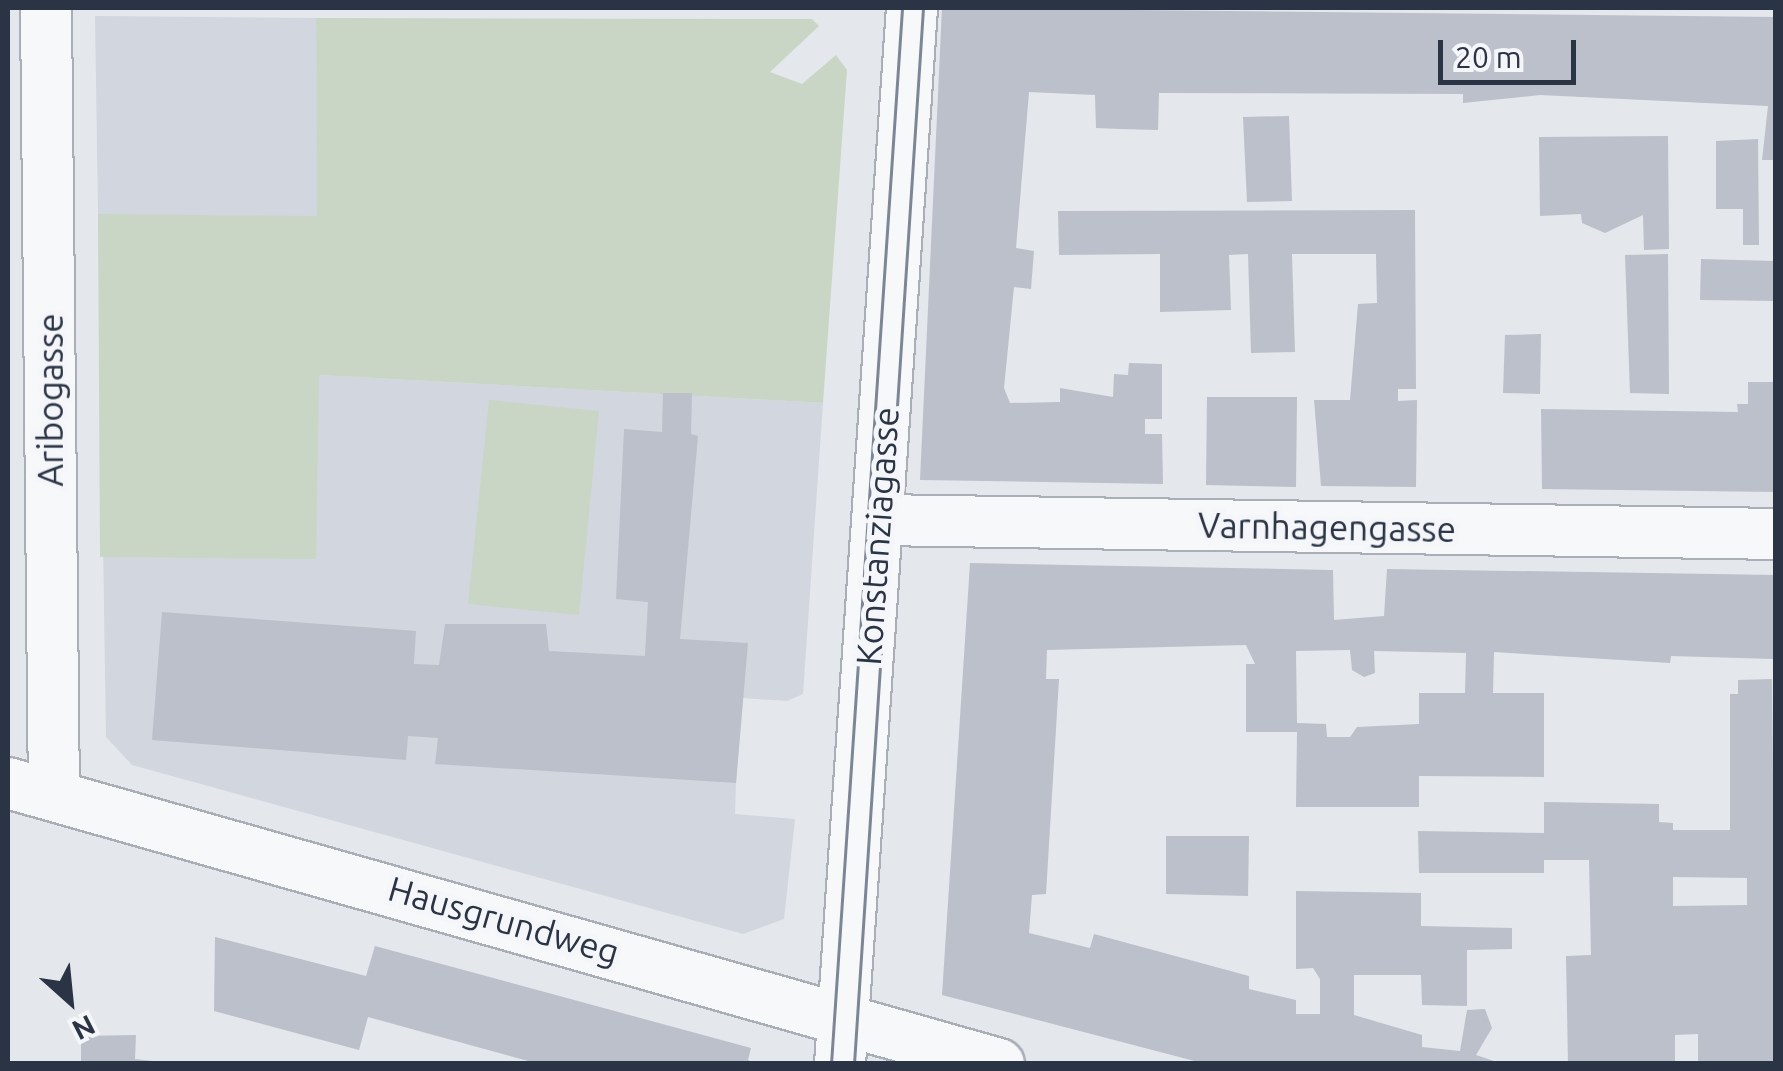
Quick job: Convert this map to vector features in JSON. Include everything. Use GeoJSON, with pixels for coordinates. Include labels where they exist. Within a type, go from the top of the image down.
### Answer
{"type":"FeatureCollection","features":[{"type":"Feature","properties":{"kind":"street","name":"Aribogasse"},"geometry":{"type":"LineString","coordinates":[[31,788],[46,8]]}},
{"type":"Feature","properties":{"kind":"street","name":"Konstanziagasse"},"geometry":{"type":"LineString","coordinates":[[843,1040],[912,8]]}},
{"type":"Feature","properties":{"kind":"street","name":"Varnhagengasse"},"geometry":{"type":"LineString","coordinates":[[878,520],[1776,534]]}},
{"type":"Feature","properties":{"kind":"street","name":"Hausgrundweg"},"geometry":{"type":"LineString","coordinates":[[31,788],[843,1040],[999,1064]]}},
{"type":"Feature","properties":{"kind":"shaded area"},"geometry":{"type":"Polygon","coordinates":[[[95,16],[316,18],[319,375],[823,403],[803,694],[787,701],[743,698],[736,783],[735,814],[795,819],[784,919],[743,934],[132,765],[106,737],[95,16]]]}},
{"type":"Feature","properties":{"kind":"green space"},"geometry":{"type":"Polygon","coordinates":[[[316,18],[812,19],[819,26],[770,72],[802,84],[836,55],[847,70],[823,403],[319,375],[316,559],[100,557],[98,214],[317,216],[316,18]]]}},
{"type":"Feature","properties":{"kind":"green space"},"geometry":{"type":"Polygon","coordinates":[[[489,400],[599,411],[579,615],[468,604],[489,400]]]}},
{"type":"Feature","properties":{"kind":"building"},"geometry":{"type":"Polygon","coordinates":[[[942,8],[1776,17],[1776,160],[1762,160],[1768,106],[1540,95],[1463,103],[1463,94],[1159,93],[1158,130],[1096,128],[1095,95],[1029,92],[1016,248],[1034,251],[1031,289],[1014,287],[1004,388],[1010,403],[1060,402],[1060,388],[1113,397],[1114,374],[1128,375],[1129,363],[1162,364],[1162,419],[1145,419],[1145,434],[1162,434],[1163,484],[920,480],[942,8]]]}},
{"type":"Feature","properties":{"kind":"building"},"geometry":{"type":"Polygon","coordinates":[[[1289,116],[1292,201],[1247,202],[1243,117],[1289,116]]]}},
{"type":"Feature","properties":{"kind":"building"},"geometry":{"type":"Polygon","coordinates":[[[1668,136],[1669,249],[1644,250],[1643,215],[1605,233],[1582,223],[1581,214],[1540,216],[1539,137],[1668,136]]]}},
{"type":"Feature","properties":{"kind":"building"},"geometry":{"type":"Polygon","coordinates":[[[1758,139],[1759,245],[1743,245],[1743,209],[1716,209],[1716,141],[1758,139]]]}},
{"type":"Feature","properties":{"kind":"building"},"geometry":{"type":"Polygon","coordinates":[[[1415,210],[1416,389],[1398,389],[1398,401],[1417,400],[1416,487],[1321,486],[1314,400],[1350,400],[1358,304],[1377,303],[1376,254],[1292,254],[1295,352],[1251,353],[1248,254],[1229,255],[1231,310],[1160,312],[1160,254],[1059,255],[1058,211],[1415,210]]]}},
{"type":"Feature","properties":{"kind":"building"},"geometry":{"type":"Polygon","coordinates":[[[1668,254],[1669,394],[1630,393],[1625,255],[1668,254]]]}},
{"type":"Feature","properties":{"kind":"building"},"geometry":{"type":"Polygon","coordinates":[[[1701,259],[1776,261],[1776,301],[1700,300],[1701,259]]]}},
{"type":"Feature","properties":{"kind":"building"},"geometry":{"type":"Polygon","coordinates":[[[1541,334],[1540,394],[1503,393],[1505,335],[1541,334]]]}},
{"type":"Feature","properties":{"kind":"building"},"geometry":{"type":"Polygon","coordinates":[[[1748,382],[1776,382],[1776,492],[1542,489],[1541,409],[1738,412],[1737,404],[1748,404],[1748,382]]]}},
{"type":"Feature","properties":{"kind":"building"},"geometry":{"type":"Polygon","coordinates":[[[663,393],[692,393],[691,434],[698,436],[680,639],[748,643],[736,783],[435,764],[438,738],[408,736],[406,760],[152,740],[162,612],[416,631],[414,664],[439,665],[445,624],[546,624],[549,651],[645,656],[648,602],[616,599],[624,429],[662,432],[663,393]]]}},
{"type":"Feature","properties":{"kind":"building"},"geometry":{"type":"Polygon","coordinates":[[[1207,397],[1297,397],[1296,487],[1206,485],[1207,397]]]}},
{"type":"Feature","properties":{"kind":"building"},"geometry":{"type":"Polygon","coordinates":[[[970,563],[1333,570],[1334,620],[1384,616],[1387,569],[1776,575],[1774,659],[1671,656],[1670,663],[1494,652],[1493,693],[1544,693],[1544,777],[1419,776],[1419,807],[1296,807],[1297,732],[1246,732],[1246,664],[1255,664],[1246,645],[1047,650],[1046,679],[1059,679],[1046,894],[1032,895],[1029,933],[1090,948],[1094,934],[1249,976],[1249,989],[1296,1000],[1296,1014],[1320,1014],[1320,979],[1313,968],[1296,969],[1296,891],[1421,893],[1421,926],[1512,928],[1512,949],[1467,950],[1467,1006],[1422,1005],[1421,975],[1354,975],[1354,1015],[1422,1035],[1422,1047],[1460,1051],[1467,1010],[1485,1009],[1492,1028],[1476,1055],[1503,1064],[1206,1064],[942,995],[970,563]],[[1350,650],[1296,651],[1297,723],[1326,724],[1327,737],[1350,737],[1357,727],[1419,724],[1419,693],[1465,693],[1466,653],[1374,651],[1375,673],[1364,677],[1352,670],[1350,650]]]}},
{"type":"Feature","properties":{"kind":"building"},"geometry":{"type":"Polygon","coordinates":[[[1772,679],[1776,1064],[1698,1064],[1698,1034],[1675,1035],[1675,1064],[1568,1064],[1566,956],[1591,955],[1589,860],[1544,860],[1544,873],[1419,873],[1418,831],[1544,833],[1544,802],[1659,804],[1659,822],[1673,823],[1673,830],[1730,830],[1730,694],[1738,694],[1738,680],[1772,679]],[[1673,877],[1673,906],[1747,905],[1747,878],[1673,877]]]}},
{"type":"Feature","properties":{"kind":"building"},"geometry":{"type":"Polygon","coordinates":[[[1166,836],[1249,836],[1248,896],[1166,894],[1166,836]]]}},
{"type":"Feature","properties":{"kind":"building"},"geometry":{"type":"Polygon","coordinates":[[[215,937],[366,976],[375,946],[751,1048],[748,1060],[756,1064],[539,1064],[368,1017],[359,1050],[214,1011],[215,937]]]}},
{"type":"Feature","properties":{"kind":"building"},"geometry":{"type":"Polygon","coordinates":[[[136,1035],[135,1059],[179,1064],[81,1064],[81,1036],[136,1035]]]}},
{"type":"Feature","properties":{"kind":"tram line"},"geometry":{"type":"LineString","coordinates":[[831,1064],[902,8]]}},
{"type":"Feature","properties":{"kind":"tram line"},"geometry":{"type":"LineString","coordinates":[[854,1064],[923,8]]}}]}
